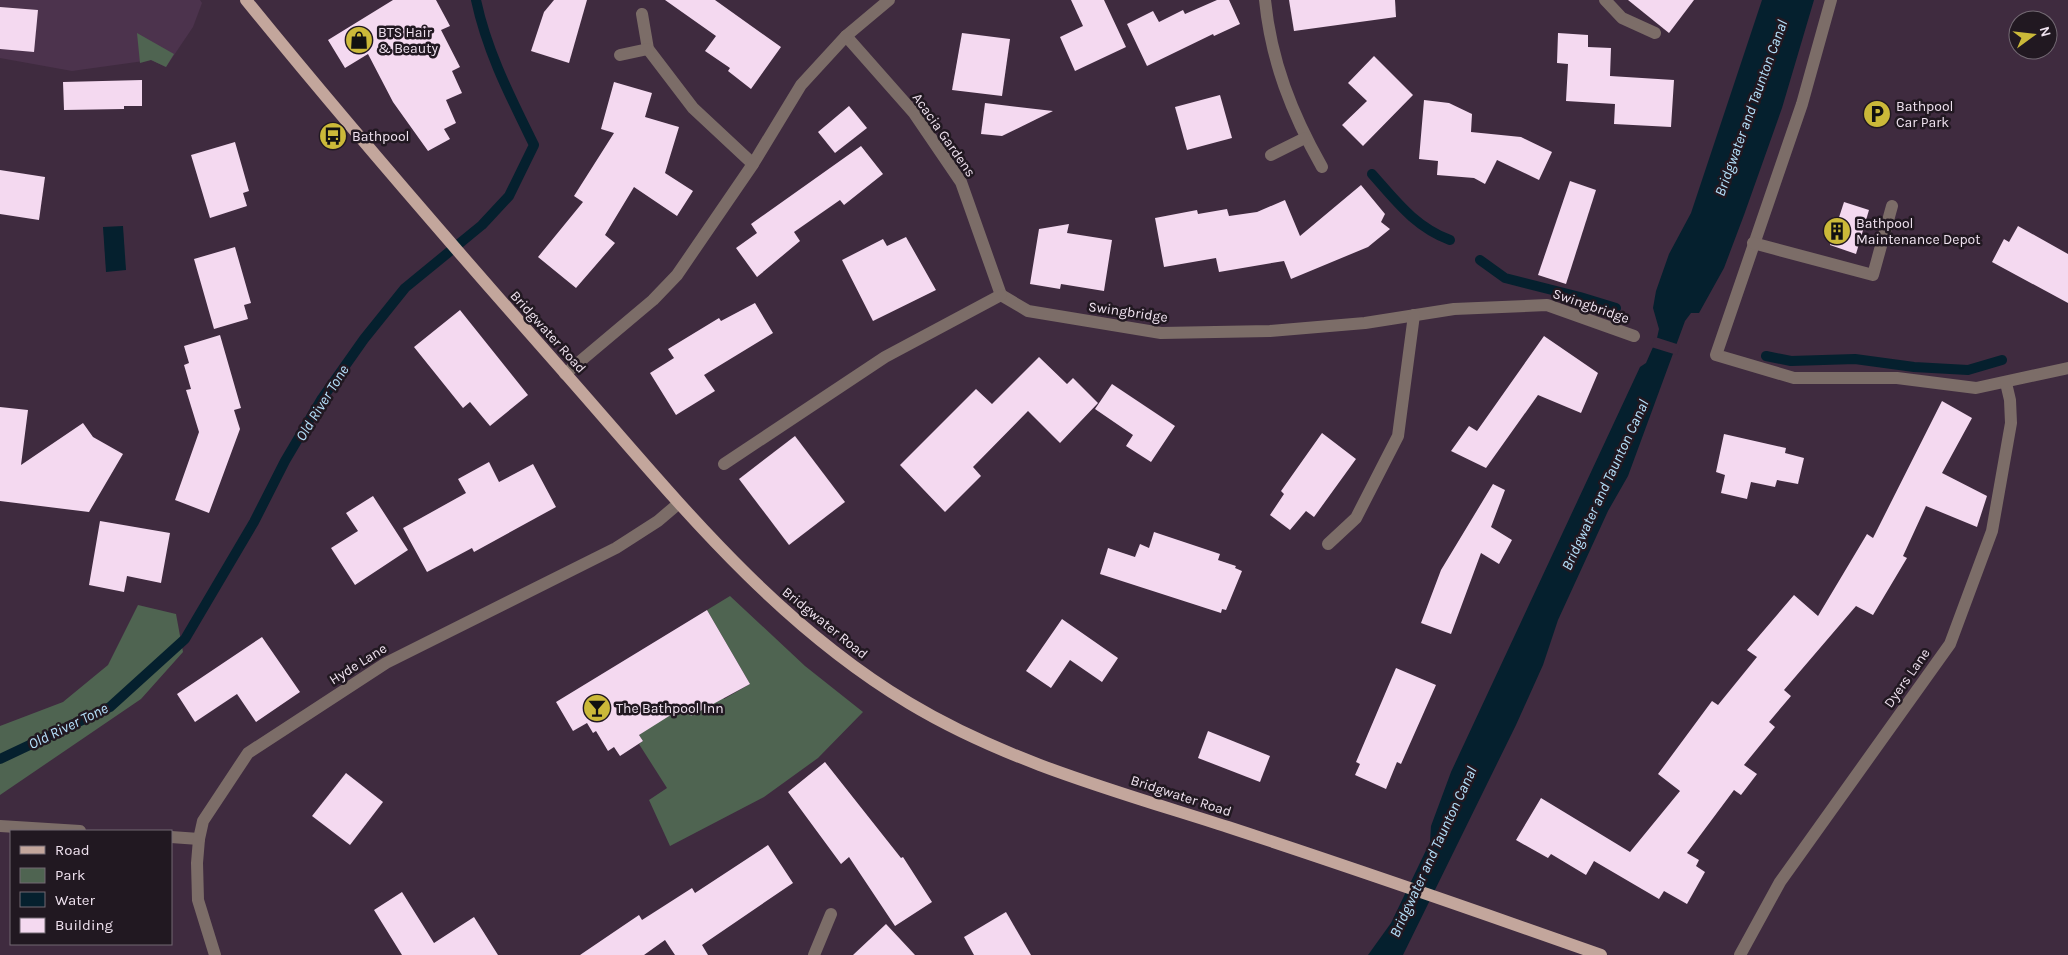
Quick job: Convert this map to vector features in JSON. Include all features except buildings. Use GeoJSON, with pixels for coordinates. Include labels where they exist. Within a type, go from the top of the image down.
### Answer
{"type":"FeatureCollection","features":[{"type":"Feature","properties":{"kind":"main road","name":"Bridgwater Road"},"geometry":{"type":"LineString","coordinates":[[246,0],[395,180],[678,504],[760,589],[814,637],[861,672],[910,704],[988,746],[1086,781],[1381,877],[1601,955]]}},
{"type":"Feature","properties":{"kind":"street"},"geometry":{"type":"LineString","coordinates":[[565,374],[653,300],[676,275],[753,164],[801,85],[846,36],[889,0]]}},
{"type":"Feature","properties":{"kind":"street"},"geometry":{"type":"LineString","coordinates":[[1265,0],[1278,72],[1305,138],[1322,167]]}},
{"type":"Feature","properties":{"kind":"street"},"geometry":{"type":"LineString","coordinates":[[1605,0],[1622,18],[1655,33]]}},
{"type":"Feature","properties":{"kind":"street"},"geometry":{"type":"LineString","coordinates":[[1830,0],[1802,104],[1716,356],[1794,378],[1897,378],[1976,388],[2068,368]]}},
{"type":"Feature","properties":{"kind":"street"},"geometry":{"type":"LineString","coordinates":[[642,14],[648,49],[693,108],[753,164]]}},
{"type":"Feature","properties":{"kind":"street","name":"Acacia Gardens"},"geometry":{"type":"LineString","coordinates":[[846,36],[914,113],[961,182],[1001,294]]}},
{"type":"Feature","properties":{"kind":"street"},"geometry":{"type":"LineString","coordinates":[[620,55],[648,49]]}},
{"type":"Feature","properties":{"kind":"street"},"geometry":{"type":"LineString","coordinates":[[1271,155],[1305,138]]}},
{"type":"Feature","properties":{"kind":"street"},"geometry":{"type":"LineString","coordinates":[[1753,243],[1873,275],[1892,206]]}},
{"type":"Feature","properties":{"kind":"street"},"geometry":{"type":"LineString","coordinates":[[724,464],[885,357],[1001,294]]}},
{"type":"Feature","properties":{"kind":"street","name":"Swingbridge"},"geometry":{"type":"LineString","coordinates":[[1001,294],[1028,311],[1162,334],[1270,331],[1365,323],[1454,309],[1547,305],[1634,336]]}},
{"type":"Feature","properties":{"kind":"street"},"geometry":{"type":"LineString","coordinates":[[1328,544],[1356,518],[1398,436],[1414,316]]}},
{"type":"Feature","properties":{"kind":"street","name":"Dyers Lane"},"geometry":{"type":"LineString","coordinates":[[1740,955],[1780,882],[1950,644],[1992,531],[2011,423],[2010,400],[2006,383]]}},
{"type":"Feature","properties":{"kind":"street","name":"Hyde Lane"},"geometry":{"type":"LineString","coordinates":[[215,955],[198,900],[197,863],[199,839],[203,821],[248,753],[386,662],[616,548],[658,521],[678,504]]}},
{"type":"Feature","properties":{"kind":"street"},"geometry":{"type":"LineString","coordinates":[[0,826],[64,830]]}},
{"type":"Feature","properties":{"kind":"street"},"geometry":{"type":"LineString","coordinates":[[172,837],[199,839]]}},
{"type":"Feature","properties":{"kind":"street"},"geometry":{"type":"LineString","coordinates":[[814,955],[831,914]]}},
{"type":"Feature","properties":{"kind":"shaded area"},"geometry":{"type":"Polygon","coordinates":[[[0,0],[200,0],[202,3],[193,27],[166,67],[151,60],[72,71],[0,58],[0,0]]]}},
{"type":"Feature","properties":{"kind":"green space"},"geometry":{"type":"Polygon","coordinates":[[[137,33],[174,54],[166,67],[151,60],[140,63],[137,33]]]}},
{"type":"Feature","properties":{"kind":"green space"},"geometry":{"type":"Polygon","coordinates":[[[730,596],[805,666],[863,712],[818,758],[764,797],[670,846],[649,800],[667,788],[639,744],[643,741],[639,735],[646,730],[642,713],[723,697],[724,699],[750,684],[707,610],[730,596]]]}},
{"type":"Feature","properties":{"kind":"green space"},"geometry":{"type":"Polygon","coordinates":[[[138,605],[176,614],[183,652],[141,699],[0,795],[0,726],[63,702],[108,665],[138,605]]]}},
{"type":"Feature","properties":{"kind":"water","name":"Bridgwater and Taunton Canal"},"geometry":{"type":"Polygon","coordinates":[[[1762,0],[1814,0],[1782,108],[1724,268],[1699,313],[1691,313],[1685,321],[1628,476],[1608,511],[1558,620],[1543,665],[1516,725],[1403,955],[1368,955],[1391,923],[1430,842],[1431,826],[1451,772],[1640,367],[1646,363],[1657,338],[1659,329],[1653,308],[1656,291],[1669,254],[1691,213],[1762,0]]]}},
{"type":"Feature","properties":{"kind":"water"},"geometry":{"type":"Polygon","coordinates":[[[123,226],[126,270],[106,272],[103,227],[123,226]]]}},
{"type":"Feature","properties":{"kind":"pier"},"geometry":{"type":"Polygon","coordinates":[[[1655,337],[1680,345],[1677,355],[1651,347],[1655,337]]]}},
{"type":"Feature","properties":{"kind":"waterway","name":"Old River Tone"},"geometry":{"type":"LineString","coordinates":[[0,759],[110,707],[185,639],[254,522],[285,461],[321,400],[364,339],[405,288],[482,225],[509,196],[534,145],[493,56],[476,0]]}},
{"type":"Feature","properties":{"kind":"waterway"},"geometry":{"type":"LineString","coordinates":[[1372,174],[1416,221],[1450,240]]}},
{"type":"Feature","properties":{"kind":"waterway"},"geometry":{"type":"LineString","coordinates":[[1480,260],[1505,278],[1616,308]]}},
{"type":"Feature","properties":{"kind":"waterway"},"geometry":{"type":"LineString","coordinates":[[1766,356],[1791,361],[1855,359],[1914,367],[1968,370],[2002,360]]}},
{"type":"Feature","properties":{"kind":"place","name":"BTS Hair & Beauty"},"geometry":{"type":"Point","coordinates":[359,40]}},
{"type":"Feature","properties":{"kind":"place","name":"Bathpool Car Park"},"geometry":{"type":"Point","coordinates":[1877,114]}},
{"type":"Feature","properties":{"kind":"place","name":"Bathpool"},"geometry":{"type":"Point","coordinates":[333,136]}},
{"type":"Feature","properties":{"kind":"place","name":"Bathpool Maintenance Depot"},"geometry":{"type":"Point","coordinates":[1837,231]}},
{"type":"Feature","properties":{"kind":"place","name":"The Bathpool Inn"},"geometry":{"type":"Point","coordinates":[597,708]}}]}
